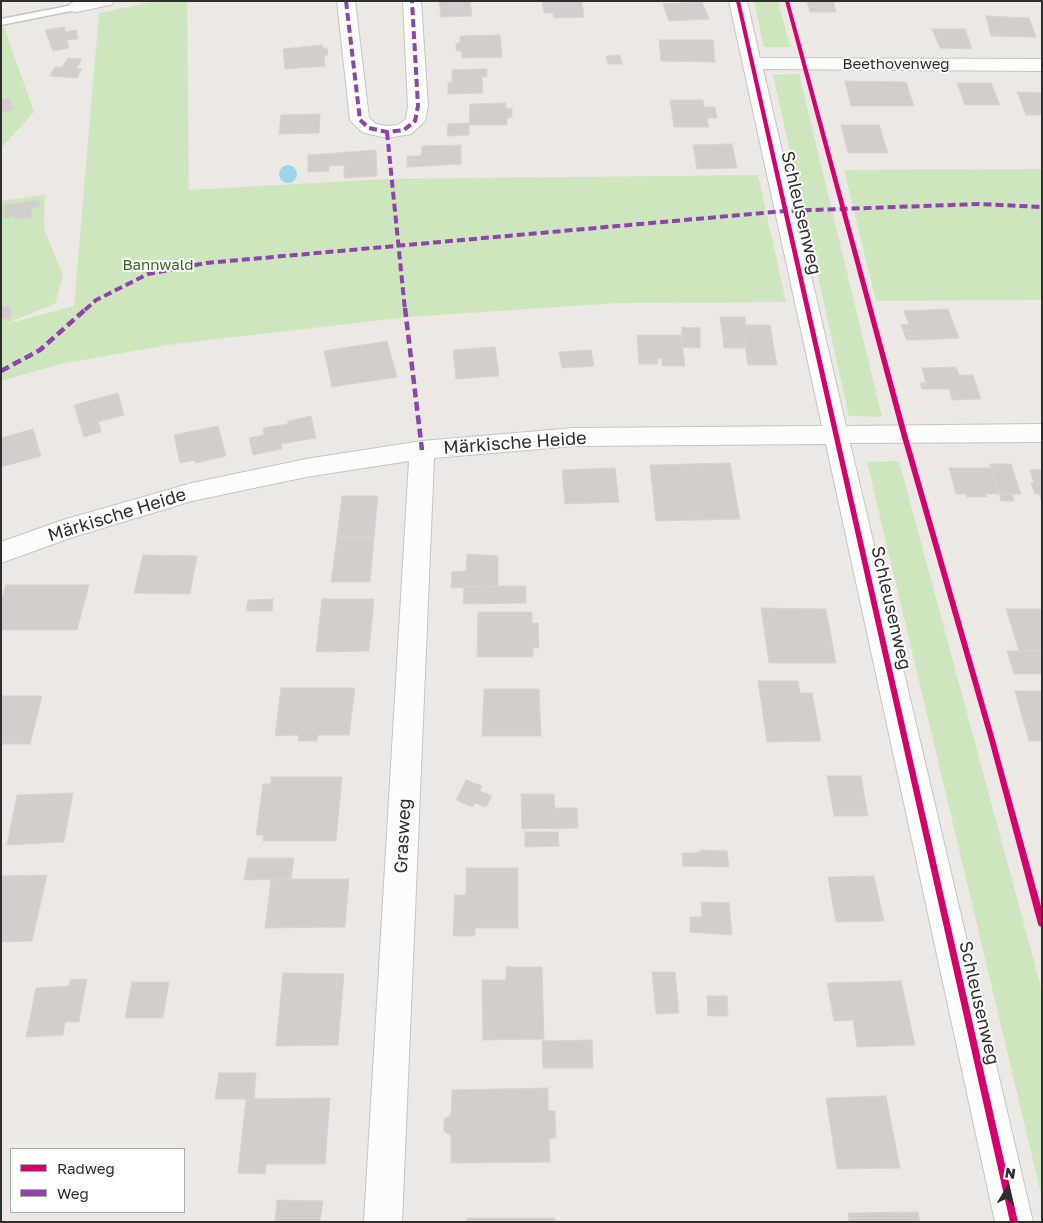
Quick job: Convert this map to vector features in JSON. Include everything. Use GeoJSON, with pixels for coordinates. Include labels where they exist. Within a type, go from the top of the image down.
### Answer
{"type":"FeatureCollection","features":[{"type":"Feature","properties":{"kind":"street"},"geometry":{"type":"LineString","coordinates":[[79,4],[105,1]]}},
{"type":"Feature","properties":{"kind":"street"},"geometry":{"type":"LineString","coordinates":[[346,1],[360,120],[369,128],[387,132],[404,130],[415,121],[418,106],[412,1]]}},
{"type":"Feature","properties":{"kind":"street","name":"Schleusenweg"},"geometry":{"type":"LineString","coordinates":[[738,1],[1014,1222]]}},
{"type":"Feature","properties":{"kind":"street","name":"Beethovenweg"},"geometry":{"type":"LineString","coordinates":[[751,63],[1042,64]]}},
{"type":"Feature","properties":{"kind":"street","name":"Märkische Heide"},"geometry":{"type":"LineString","coordinates":[[1,553],[62,530],[192,492],[306,468],[422,450],[574,437],[1042,433]]}},
{"type":"Feature","properties":{"kind":"street","name":"Grasweg"},"geometry":{"type":"LineString","coordinates":[[383,1222],[422,450]]}},
{"type":"Feature","properties":{"kind":"lane"},"geometry":{"type":"LineString","coordinates":[[2,19],[79,4]]}},
{"type":"Feature","properties":{"kind":"green space","name":"Bannwald"},"geometry":{"type":"Polygon","coordinates":[[[157,1],[187,1],[189,190],[388,179],[758,175],[786,302],[617,303],[408,317],[174,344],[60,364],[1,381],[1,201],[45,195],[44,228],[63,276],[55,304],[2,325],[74,306],[99,13],[157,1]]]}},
{"type":"Feature","properties":{"kind":"green space"},"geometry":{"type":"Polygon","coordinates":[[[754,1],[778,1],[790,47],[764,47],[754,1]]]}},
{"type":"Feature","properties":{"kind":"green space"},"geometry":{"type":"Polygon","coordinates":[[[4,27],[34,112],[1,148],[1,28],[4,27]]]}},
{"type":"Feature","properties":{"kind":"green space"},"geometry":{"type":"Polygon","coordinates":[[[799,74],[882,417],[849,416],[773,75],[799,74]]]}},
{"type":"Feature","properties":{"kind":"green space"},"geometry":{"type":"Polygon","coordinates":[[[1042,169],[1042,300],[876,301],[844,170],[1042,169]]]}},
{"type":"Feature","properties":{"kind":"green space"},"geometry":{"type":"Polygon","coordinates":[[[899,461],[1042,991],[1042,1198],[867,462],[899,461]]]}},
{"type":"Feature","properties":{"kind":"water"},"geometry":{"type":"Polygon","coordinates":[[[288,165],[294,168],[297,174],[294,180],[288,183],[282,180],[279,174],[282,168],[288,165]]]}},
{"type":"Feature","properties":{"kind":"building"},"geometry":{"type":"Polygon","coordinates":[[[439,1],[470,1],[472,16],[441,17],[439,1]]]}},
{"type":"Feature","properties":{"kind":"building"},"geometry":{"type":"Polygon","coordinates":[[[542,1],[582,1],[584,17],[554,18],[553,13],[544,13],[542,1]]]}},
{"type":"Feature","properties":{"kind":"building"},"geometry":{"type":"Polygon","coordinates":[[[807,1],[833,1],[836,12],[810,12],[807,1]]]}},
{"type":"Feature","properties":{"kind":"building"},"geometry":{"type":"Polygon","coordinates":[[[702,2],[709,19],[669,21],[663,4],[702,2]]]}},
{"type":"Feature","properties":{"kind":"building"},"geometry":{"type":"Polygon","coordinates":[[[986,16],[1029,18],[1036,37],[991,36],[986,16]]]}},
{"type":"Feature","properties":{"kind":"building"},"geometry":{"type":"Polygon","coordinates":[[[64,27],[66,32],[76,30],[78,39],[67,40],[69,48],[53,51],[45,30],[64,27]]]}},
{"type":"Feature","properties":{"kind":"building"},"geometry":{"type":"Polygon","coordinates":[[[932,29],[965,29],[972,49],[940,48],[932,29]]]}},
{"type":"Feature","properties":{"kind":"building"},"geometry":{"type":"Polygon","coordinates":[[[500,35],[502,57],[462,58],[461,51],[456,51],[456,44],[460,43],[460,36],[500,35]]]}},
{"type":"Feature","properties":{"kind":"building"},"geometry":{"type":"Polygon","coordinates":[[[659,40],[713,40],[715,62],[661,61],[659,40]]]}},
{"type":"Feature","properties":{"kind":"building"},"geometry":{"type":"Polygon","coordinates":[[[322,45],[323,48],[327,48],[328,55],[324,55],[325,66],[285,69],[283,49],[322,45]]]}},
{"type":"Feature","properties":{"kind":"building"},"geometry":{"type":"Polygon","coordinates":[[[620,55],[622,64],[608,64],[606,56],[620,55]]]}},
{"type":"Feature","properties":{"kind":"building"},"geometry":{"type":"Polygon","coordinates":[[[68,58],[82,59],[76,69],[82,69],[77,78],[50,76],[55,67],[62,67],[68,58]]]}},
{"type":"Feature","properties":{"kind":"building"},"geometry":{"type":"Polygon","coordinates":[[[487,69],[487,77],[482,77],[483,93],[448,94],[448,83],[452,83],[452,70],[487,69]]]}},
{"type":"Feature","properties":{"kind":"building"},"geometry":{"type":"Polygon","coordinates":[[[845,81],[906,82],[914,106],[851,106],[845,81]]]}},
{"type":"Feature","properties":{"kind":"building"},"geometry":{"type":"Polygon","coordinates":[[[957,83],[991,83],[1000,105],[965,105],[957,83]]]}},
{"type":"Feature","properties":{"kind":"building"},"geometry":{"type":"Polygon","coordinates":[[[1017,92],[1042,93],[1042,115],[1026,115],[1017,92]]]}},
{"type":"Feature","properties":{"kind":"building"},"geometry":{"type":"Polygon","coordinates":[[[9,98],[13,110],[1,113],[1,100],[9,98]]]}},
{"type":"Feature","properties":{"kind":"building"},"geometry":{"type":"Polygon","coordinates":[[[670,100],[703,100],[704,107],[715,107],[717,118],[707,118],[709,127],[674,127],[670,100]]]}},
{"type":"Feature","properties":{"kind":"building"},"geometry":{"type":"Polygon","coordinates":[[[506,103],[506,109],[512,108],[512,117],[507,118],[507,125],[469,125],[470,104],[506,103]]]}},
{"type":"Feature","properties":{"kind":"building"},"geometry":{"type":"Polygon","coordinates":[[[320,114],[319,133],[279,134],[281,115],[320,114]]]}},
{"type":"Feature","properties":{"kind":"building"},"geometry":{"type":"Polygon","coordinates":[[[469,123],[469,135],[447,136],[448,124],[469,123]]]}},
{"type":"Feature","properties":{"kind":"building"},"geometry":{"type":"Polygon","coordinates":[[[841,125],[879,125],[888,153],[848,153],[841,125]]]}},
{"type":"Feature","properties":{"kind":"building"},"geometry":{"type":"Polygon","coordinates":[[[732,144],[737,168],[697,169],[693,145],[732,144]]]}},
{"type":"Feature","properties":{"kind":"building"},"geometry":{"type":"Polygon","coordinates":[[[461,145],[461,164],[407,167],[407,156],[421,156],[422,146],[461,145]]]}},
{"type":"Feature","properties":{"kind":"building"},"geometry":{"type":"Polygon","coordinates":[[[376,150],[377,176],[344,178],[344,165],[329,166],[329,171],[308,172],[308,155],[376,150]]]}},
{"type":"Feature","properties":{"kind":"building"},"geometry":{"type":"Polygon","coordinates":[[[39,200],[40,207],[31,209],[32,217],[15,220],[15,216],[4,218],[4,205],[39,200]]]}},
{"type":"Feature","properties":{"kind":"building"},"geometry":{"type":"Polygon","coordinates":[[[11,306],[10,318],[1,320],[1,307],[11,306]]]}},
{"type":"Feature","properties":{"kind":"building"},"geometry":{"type":"Polygon","coordinates":[[[948,309],[959,338],[916,340],[912,331],[903,331],[901,325],[909,324],[904,311],[948,309]]]}},
{"type":"Feature","properties":{"kind":"building"},"geometry":{"type":"Polygon","coordinates":[[[720,317],[745,317],[746,325],[770,325],[777,365],[748,365],[744,338],[723,337],[720,317]]]}},
{"type":"Feature","properties":{"kind":"building"},"geometry":{"type":"Polygon","coordinates":[[[682,327],[700,328],[700,348],[682,347],[682,327]]]}},
{"type":"Feature","properties":{"kind":"building"},"geometry":{"type":"Polygon","coordinates":[[[903,331],[912,331],[916,340],[907,340],[903,331]]]}},
{"type":"Feature","properties":{"kind":"building"},"geometry":{"type":"Polygon","coordinates":[[[637,335],[681,335],[685,366],[662,366],[662,358],[657,358],[658,364],[639,364],[637,335]]]}},
{"type":"Feature","properties":{"kind":"building"},"geometry":{"type":"Polygon","coordinates":[[[723,337],[744,338],[746,348],[724,348],[723,337]]]}},
{"type":"Feature","properties":{"kind":"building"},"geometry":{"type":"Polygon","coordinates":[[[387,341],[397,377],[332,387],[324,351],[387,341]]]}},
{"type":"Feature","properties":{"kind":"building"},"geometry":{"type":"Polygon","coordinates":[[[495,347],[499,376],[456,379],[453,350],[495,347]]]}},
{"type":"Feature","properties":{"kind":"building"},"geometry":{"type":"Polygon","coordinates":[[[591,350],[594,366],[562,368],[559,352],[591,350]]]}},
{"type":"Feature","properties":{"kind":"building"},"geometry":{"type":"Polygon","coordinates":[[[956,367],[959,375],[973,375],[981,399],[952,400],[949,389],[922,389],[920,383],[926,383],[922,368],[956,367]]]}},
{"type":"Feature","properties":{"kind":"building"},"geometry":{"type":"Polygon","coordinates":[[[118,393],[124,415],[98,422],[100,426],[82,431],[74,405],[118,393]]]}},
{"type":"Feature","properties":{"kind":"building"},"geometry":{"type":"Polygon","coordinates":[[[311,416],[316,438],[281,444],[282,449],[253,455],[249,438],[264,435],[263,428],[288,424],[288,421],[311,416]]]}},
{"type":"Feature","properties":{"kind":"building"},"geometry":{"type":"Polygon","coordinates":[[[100,426],[101,432],[84,437],[82,431],[100,426]]]}},
{"type":"Feature","properties":{"kind":"building"},"geometry":{"type":"Polygon","coordinates":[[[218,426],[226,456],[196,463],[195,460],[180,463],[174,435],[218,426]]]}},
{"type":"Feature","properties":{"kind":"building"},"geometry":{"type":"Polygon","coordinates":[[[33,429],[41,456],[1,467],[1,438],[33,429]]]}},
{"type":"Feature","properties":{"kind":"building"},"geometry":{"type":"Polygon","coordinates":[[[730,463],[740,519],[656,521],[650,465],[730,463]]]}},
{"type":"Feature","properties":{"kind":"building"},"geometry":{"type":"Polygon","coordinates":[[[990,464],[1011,464],[1021,494],[999,494],[990,464]]]}},
{"type":"Feature","properties":{"kind":"building"},"geometry":{"type":"Polygon","coordinates":[[[615,468],[619,502],[565,504],[562,470],[615,468]]]}},
{"type":"Feature","properties":{"kind":"building"},"geometry":{"type":"Polygon","coordinates":[[[949,468],[991,468],[999,494],[986,494],[987,497],[967,497],[966,494],[956,494],[949,468]]]}},
{"type":"Feature","properties":{"kind":"building"},"geometry":{"type":"Polygon","coordinates":[[[1042,469],[1042,503],[1039,494],[1035,494],[1031,483],[1034,483],[1030,470],[1042,469]]]}},
{"type":"Feature","properties":{"kind":"building"},"geometry":{"type":"Polygon","coordinates":[[[999,494],[1012,494],[1014,501],[1001,501],[999,494]]]}},
{"type":"Feature","properties":{"kind":"building"},"geometry":{"type":"Polygon","coordinates":[[[342,496],[378,496],[374,538],[337,538],[342,496]]]}},
{"type":"Feature","properties":{"kind":"building"},"geometry":{"type":"Polygon","coordinates":[[[337,538],[374,538],[370,582],[331,582],[337,538]]]}},
{"type":"Feature","properties":{"kind":"building"},"geometry":{"type":"Polygon","coordinates":[[[467,554],[498,556],[498,586],[451,588],[452,572],[466,571],[467,554]]]}},
{"type":"Feature","properties":{"kind":"building"},"geometry":{"type":"Polygon","coordinates":[[[143,555],[197,556],[190,594],[134,593],[143,555]]]}},
{"type":"Feature","properties":{"kind":"building"},"geometry":{"type":"Polygon","coordinates":[[[6,585],[89,585],[77,630],[1,630],[1,601],[6,585]]]}},
{"type":"Feature","properties":{"kind":"building"},"geometry":{"type":"Polygon","coordinates":[[[526,586],[526,603],[463,604],[464,587],[526,586]]]}},
{"type":"Feature","properties":{"kind":"building"},"geometry":{"type":"Polygon","coordinates":[[[273,599],[272,611],[246,611],[248,600],[273,599]]]}},
{"type":"Feature","properties":{"kind":"building"},"geometry":{"type":"Polygon","coordinates":[[[322,599],[374,599],[369,651],[316,652],[322,599]]]}},
{"type":"Feature","properties":{"kind":"building"},"geometry":{"type":"Polygon","coordinates":[[[761,608],[826,609],[836,663],[769,663],[761,608]]]}},
{"type":"Feature","properties":{"kind":"building"},"geometry":{"type":"Polygon","coordinates":[[[1006,609],[1042,609],[1042,651],[1019,651],[1006,609]]]}},
{"type":"Feature","properties":{"kind":"building"},"geometry":{"type":"Polygon","coordinates":[[[478,612],[532,612],[532,623],[538,623],[539,648],[533,648],[533,657],[477,657],[478,612]]]}},
{"type":"Feature","properties":{"kind":"building"},"geometry":{"type":"Polygon","coordinates":[[[1007,651],[1042,651],[1042,674],[1014,674],[1007,651]]]}},
{"type":"Feature","properties":{"kind":"building"},"geometry":{"type":"Polygon","coordinates":[[[758,681],[798,681],[800,693],[812,693],[821,741],[767,742],[758,681]]]}},
{"type":"Feature","properties":{"kind":"building"},"geometry":{"type":"Polygon","coordinates":[[[281,688],[355,688],[349,735],[318,735],[317,741],[298,741],[299,735],[275,736],[281,688]]]}},
{"type":"Feature","properties":{"kind":"building"},"geometry":{"type":"Polygon","coordinates":[[[484,689],[539,689],[541,736],[482,736],[484,689]]]}},
{"type":"Feature","properties":{"kind":"building"},"geometry":{"type":"Polygon","coordinates":[[[1015,691],[1042,691],[1042,741],[1029,741],[1015,691]]]}},
{"type":"Feature","properties":{"kind":"building"},"geometry":{"type":"Polygon","coordinates":[[[1,696],[42,696],[30,744],[1,744],[1,696]]]}},
{"type":"Feature","properties":{"kind":"building"},"geometry":{"type":"Polygon","coordinates":[[[827,776],[861,776],[868,816],[834,816],[827,776]]]}},
{"type":"Feature","properties":{"kind":"building"},"geometry":{"type":"Polygon","coordinates":[[[271,777],[342,777],[336,841],[263,841],[264,835],[256,835],[263,784],[271,784],[271,777]]]}},
{"type":"Feature","properties":{"kind":"building"},"geometry":{"type":"Polygon","coordinates":[[[466,780],[482,786],[480,791],[492,796],[486,807],[475,803],[472,807],[456,800],[466,780]]]}},
{"type":"Feature","properties":{"kind":"building"},"geometry":{"type":"Polygon","coordinates":[[[73,793],[64,842],[7,845],[17,795],[73,793]]]}},
{"type":"Feature","properties":{"kind":"building"},"geometry":{"type":"Polygon","coordinates":[[[521,794],[554,794],[555,808],[577,808],[578,828],[522,829],[521,794]]]}},
{"type":"Feature","properties":{"kind":"building"},"geometry":{"type":"Polygon","coordinates":[[[525,832],[558,832],[559,846],[525,847],[525,832]]]}},
{"type":"Feature","properties":{"kind":"building"},"geometry":{"type":"Polygon","coordinates":[[[702,850],[727,851],[729,867],[683,866],[682,853],[696,853],[702,850]]]}},
{"type":"Feature","properties":{"kind":"building"},"geometry":{"type":"Polygon","coordinates":[[[248,858],[294,858],[291,879],[244,880],[248,858]]]}},
{"type":"Feature","properties":{"kind":"building"},"geometry":{"type":"Polygon","coordinates":[[[466,868],[518,868],[518,928],[475,928],[475,936],[453,936],[455,895],[466,895],[466,868]]]}},
{"type":"Feature","properties":{"kind":"building"},"geometry":{"type":"Polygon","coordinates":[[[47,875],[32,941],[1,942],[2,876],[47,875]]]}},
{"type":"Feature","properties":{"kind":"building"},"geometry":{"type":"Polygon","coordinates":[[[874,876],[884,921],[836,922],[828,877],[874,876]]]}},
{"type":"Feature","properties":{"kind":"building"},"geometry":{"type":"Polygon","coordinates":[[[349,879],[345,927],[265,928],[271,880],[349,879]]]}},
{"type":"Feature","properties":{"kind":"building"},"geometry":{"type":"Polygon","coordinates":[[[701,902],[729,903],[732,935],[690,932],[690,917],[702,917],[701,902]]]}},
{"type":"Feature","properties":{"kind":"building"},"geometry":{"type":"Polygon","coordinates":[[[506,967],[542,967],[544,1039],[483,1040],[482,980],[506,980],[506,967]]]}},
{"type":"Feature","properties":{"kind":"building"},"geometry":{"type":"Polygon","coordinates":[[[652,972],[675,972],[679,1013],[656,1014],[652,972]]]}},
{"type":"Feature","properties":{"kind":"building"},"geometry":{"type":"Polygon","coordinates":[[[283,973],[344,974],[338,1045],[276,1046],[283,973]]]}},
{"type":"Feature","properties":{"kind":"building"},"geometry":{"type":"Polygon","coordinates":[[[87,979],[79,1022],[65,1022],[63,1035],[26,1037],[36,988],[69,986],[70,980],[87,979]]]}},
{"type":"Feature","properties":{"kind":"building"},"geometry":{"type":"Polygon","coordinates":[[[901,981],[915,1045],[857,1047],[853,1020],[834,1021],[827,983],[901,981]]]}},
{"type":"Feature","properties":{"kind":"building"},"geometry":{"type":"Polygon","coordinates":[[[132,982],[169,982],[163,1018],[125,1018],[132,982]]]}},
{"type":"Feature","properties":{"kind":"building"},"geometry":{"type":"Polygon","coordinates":[[[707,996],[727,996],[728,1016],[708,1016],[707,996]]]}},
{"type":"Feature","properties":{"kind":"building"},"geometry":{"type":"Polygon","coordinates":[[[592,1040],[593,1068],[543,1068],[542,1041],[592,1040]]]}},
{"type":"Feature","properties":{"kind":"building"},"geometry":{"type":"Polygon","coordinates":[[[219,1073],[256,1073],[254,1099],[215,1099],[219,1073]]]}},
{"type":"Feature","properties":{"kind":"building"},"geometry":{"type":"Polygon","coordinates":[[[548,1088],[548,1110],[555,1111],[556,1138],[549,1139],[550,1162],[451,1163],[451,1136],[444,1131],[444,1119],[451,1115],[452,1090],[548,1088]]]}},
{"type":"Feature","properties":{"kind":"building"},"geometry":{"type":"Polygon","coordinates":[[[886,1096],[900,1168],[837,1169],[826,1098],[886,1096]]]}},
{"type":"Feature","properties":{"kind":"building"},"geometry":{"type":"Polygon","coordinates":[[[330,1098],[325,1164],[266,1164],[265,1174],[238,1173],[246,1099],[330,1098]]]}},
{"type":"Feature","properties":{"kind":"building"},"geometry":{"type":"Polygon","coordinates":[[[277,1200],[323,1201],[320,1222],[275,1222],[277,1200]]]}},
{"type":"Feature","properties":{"kind":"building"},"geometry":{"type":"Polygon","coordinates":[[[918,1212],[920,1222],[849,1222],[848,1213],[918,1212]]]}},
{"type":"Feature","properties":{"kind":"building"},"geometry":{"type":"Polygon","coordinates":[[[467,1218],[555,1218],[555,1222],[467,1222],[467,1218]]]}},
{"type":"Feature","properties":{"kind":"marked path"},"geometry":{"type":"LineString","coordinates":[[346,1],[360,120],[369,128],[387,132],[404,130],[415,121],[418,106],[412,1]]}},
{"type":"Feature","properties":{"kind":"marked path"},"geometry":{"type":"LineString","coordinates":[[387,132],[413,384],[422,450]]}},
{"type":"Feature","properties":{"kind":"marked path"},"geometry":{"type":"LineString","coordinates":[[1,371],[40,350],[96,300],[148,274],[206,263],[785,211],[979,204],[1042,207]]}},
{"type":"Feature","properties":{"kind":"cycle path"},"geometry":{"type":"LineString","coordinates":[[738,1],[1014,1222]]}},
{"type":"Feature","properties":{"kind":"cycle path"},"geometry":{"type":"LineString","coordinates":[[787,1],[904,434],[992,740],[1042,924]]}}]}
